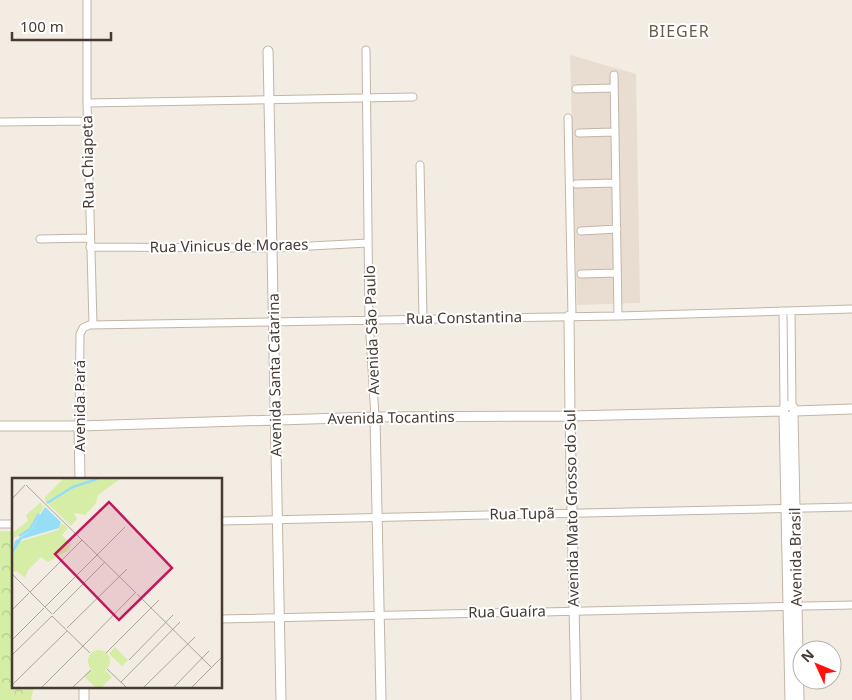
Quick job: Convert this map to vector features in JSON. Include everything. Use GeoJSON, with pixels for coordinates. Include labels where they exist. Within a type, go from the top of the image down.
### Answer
{"type":"FeatureCollection","features":[{"type":"Feature","properties":{"kind":"street","name":"Rua Chiapeta"},"geometry":{"type":"LineString","coordinates":[[87,0],[87,103],[93,324]]}},
{"type":"Feature","properties":{"kind":"street","name":"Avenida Santa Catarina"},"geometry":{"type":"LineString","coordinates":[[268,50],[281,700]]}},
{"type":"Feature","properties":{"kind":"street","name":"Avenida São Paulo"},"geometry":{"type":"LineString","coordinates":[[366,50],[368,244],[378,517],[381,700]]}},
{"type":"Feature","properties":{"kind":"street"},"geometry":{"type":"LineString","coordinates":[[614,75],[618,316]]}},
{"type":"Feature","properties":{"kind":"street"},"geometry":{"type":"LineString","coordinates":[[576,89],[613,88]]}},
{"type":"Feature","properties":{"kind":"street"},"geometry":{"type":"LineString","coordinates":[[87,103],[413,98]]}},
{"type":"Feature","properties":{"kind":"street"},"geometry":{"type":"LineString","coordinates":[[568,118],[571,316]]}},
{"type":"Feature","properties":{"kind":"street"},"geometry":{"type":"LineString","coordinates":[[0,122],[88,122]]}},
{"type":"Feature","properties":{"kind":"street"},"geometry":{"type":"LineString","coordinates":[[579,134],[615,132]]}},
{"type":"Feature","properties":{"kind":"street"},"geometry":{"type":"LineString","coordinates":[[420,164],[423,318]]}},
{"type":"Feature","properties":{"kind":"street"},"geometry":{"type":"LineString","coordinates":[[576,184],[616,183]]}},
{"type":"Feature","properties":{"kind":"street"},"geometry":{"type":"LineString","coordinates":[[581,231],[617,229]]}},
{"type":"Feature","properties":{"kind":"street"},"geometry":{"type":"LineString","coordinates":[[40,239],[90,238]]}},
{"type":"Feature","properties":{"kind":"street","name":"Rua Vinicus de Moraes"},"geometry":{"type":"LineString","coordinates":[[90,247],[272,248],[368,244]]}},
{"type":"Feature","properties":{"kind":"street"},"geometry":{"type":"LineString","coordinates":[[581,274],[617,273]]}},
{"type":"Feature","properties":{"kind":"street","name":"Rua Constantina"},"geometry":{"type":"LineString","coordinates":[[93,324],[618,316],[852,309]]}},
{"type":"Feature","properties":{"kind":"street","name":"Avenida Brasil"},"geometry":{"type":"LineString","coordinates":[[783,311],[791,508],[792,606],[790,700]]}},
{"type":"Feature","properties":{"kind":"street","name":"Avenida Brasil"},"geometry":{"type":"LineString","coordinates":[[788,411],[791,311]]}},
{"type":"Feature","properties":{"kind":"street","name":"Avenida Mato Grosso do Sul"},"geometry":{"type":"LineString","coordinates":[[571,316],[570,416],[576,700]]}},
{"type":"Feature","properties":{"kind":"street","name":"Avenida Pará"},"geometry":{"type":"LineString","coordinates":[[80,478],[80,334],[84,326],[93,324]]}},
{"type":"Feature","properties":{"kind":"street","name":"Avenida Tocantins"},"geometry":{"type":"LineString","coordinates":[[0,426],[79,426],[276,420],[570,416],[852,409]]}},
{"type":"Feature","properties":{"kind":"street","name":"Rua Tupã"},"geometry":{"type":"LineString","coordinates":[[222,521],[852,507]]}},
{"type":"Feature","properties":{"kind":"street","name":"Rua Guaíra"},"geometry":{"type":"LineString","coordinates":[[222,619],[852,605]]}},
{"type":"Feature","properties":{"kind":"street","name":"Avenida Brasil"},"geometry":{"type":"LineString","coordinates":[[792,606],[799,700]]}},
{"type":"Feature","properties":{"kind":"shaded area"},"geometry":{"type":"Polygon","coordinates":[[[570,55],[636,74],[640,303],[577,305],[570,55]]]}},
{"type":"Feature","properties":{"kind":"green space"},"geometry":{"type":"Polygon","coordinates":[[[0,531],[12,531],[12,688],[34,688],[31,700],[0,700],[0,531]]]}},
{"type":"Feature","properties":{"kind":"district","name":"BIEGER"},"geometry":{"type":"Point","coordinates":[679,31]}}]}
